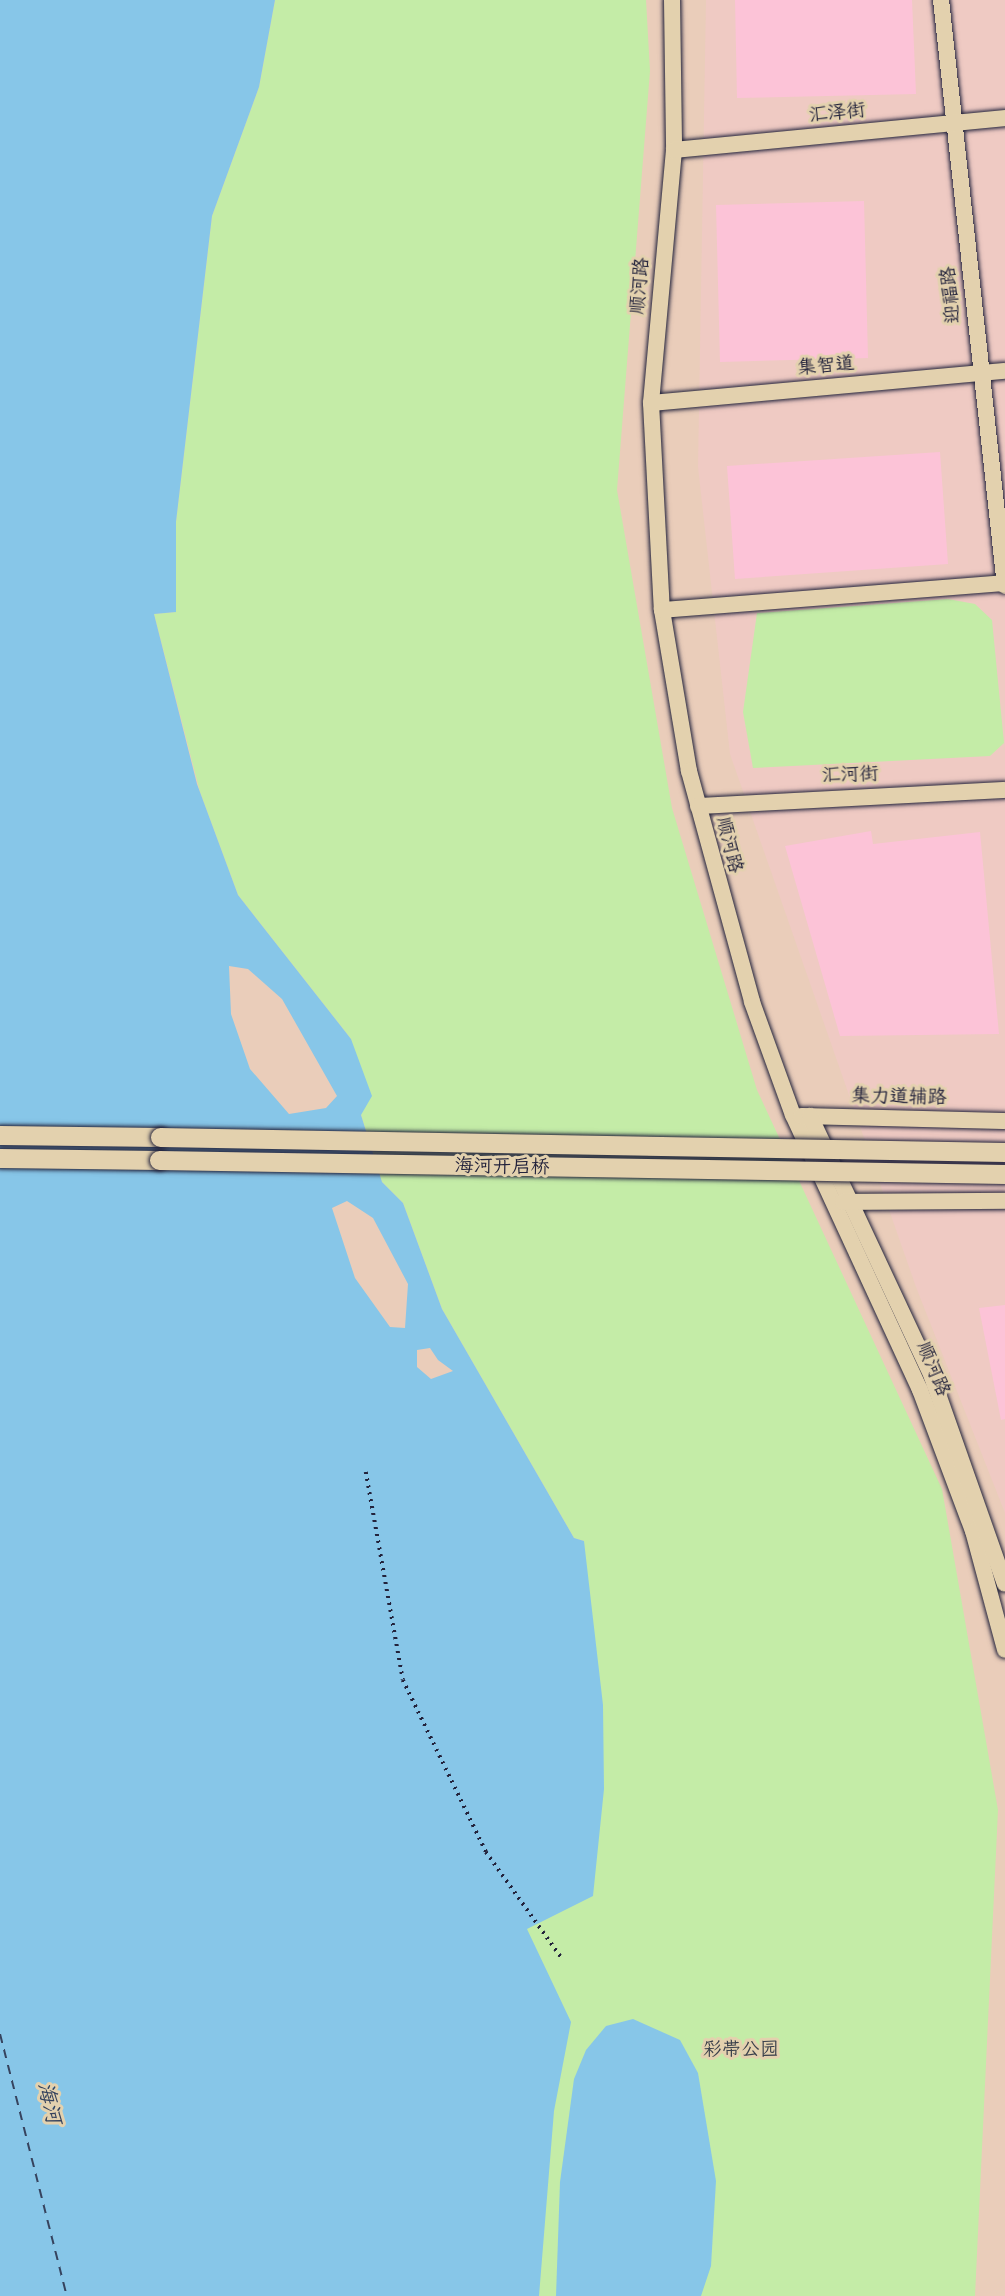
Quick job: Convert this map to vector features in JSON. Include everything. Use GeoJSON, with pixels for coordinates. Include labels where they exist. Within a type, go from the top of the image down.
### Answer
{"type":"FeatureCollection","features":[{"type":"Feature","properties":{"kind":"main road","name":"海河开启桥"},"geometry":{"type":"LineString","coordinates":[[0,1135],[1005,1152]]}},
{"type":"Feature","properties":{"kind":"main road","name":"海河开启桥"},"geometry":{"type":"LineString","coordinates":[[0,1158],[1005,1174]]}},
{"type":"Feature","properties":{"kind":"street","name":"顺河路"},"geometry":{"type":"LineString","coordinates":[[672,0],[674,150],[651,402],[662,610],[698,806],[752,1002],[793,1115],[920,1390],[973,1531],[1005,1650]]}},
{"type":"Feature","properties":{"kind":"street","name":"迎福路"},"geometry":{"type":"LineString","coordinates":[[941,0],[1005,584]]}},
{"type":"Feature","properties":{"kind":"street","name":"汇泽街"},"geometry":{"type":"LineString","coordinates":[[674,150],[1005,118]]}},
{"type":"Feature","properties":{"kind":"street","name":"集智道"},"geometry":{"type":"LineString","coordinates":[[651,402],[1005,371]]}},
{"type":"Feature","properties":{"kind":"street"},"geometry":{"type":"LineString","coordinates":[[662,610],[1005,584]]}},
{"type":"Feature","properties":{"kind":"street","name":"汇河街"},"geometry":{"type":"LineString","coordinates":[[698,806],[1005,790]]}},
{"type":"Feature","properties":{"kind":"street","name":"集力道辅路"},"geometry":{"type":"LineString","coordinates":[[793,1115],[1005,1121]]}},
{"type":"Feature","properties":{"kind":"street","name":"顺河路"},"geometry":{"type":"LineString","coordinates":[[810,1116],[852,1202],[960,1446],[1005,1584]]}},
{"type":"Feature","properties":{"kind":"street"},"geometry":{"type":"LineString","coordinates":[[834,1202],[1005,1201]]}},
{"type":"Feature","properties":{"kind":"path"},"geometry":{"type":"LineString","coordinates":[[366,1472],[402,1680],[486,1852],[561,1957]]}},
{"type":"Feature","properties":{"kind":"shaded area"},"geometry":{"type":"Polygon","coordinates":[[[706,0],[1005,0],[1005,1513],[916,1287],[730,754],[698,467],[706,0]]]}},
{"type":"Feature","properties":{"kind":"green space","name":"彩带公园"},"geometry":{"type":"Polygon","coordinates":[[[275,0],[646,0],[650,71],[617,490],[672,808],[757,1090],[942,1489],[998,1810],[975,2296],[510,2296],[467,1995],[584,1541],[574,1538],[442,1309],[403,1203],[382,1182],[361,1115],[351,1039],[238,895],[200,792],[154,614],[176,612],[176,522],[212,216],[259,87],[275,0]]]}},
{"type":"Feature","properties":{"kind":"green space"},"geometry":{"type":"Polygon","coordinates":[[[948,599],[975,604],[992,620],[1004,743],[990,756],[753,768],[743,712],[757,613],[948,599]]]}},
{"type":"Feature","properties":{"kind":"water","name":"海河"},"geometry":{"type":"Polygon","coordinates":[[[0,0],[275,0],[259,87],[212,216],[176,522],[176,612],[154,614],[197,784],[238,895],[351,1039],[372,1096],[361,1115],[382,1182],[403,1203],[442,1309],[574,1538],[584,1541],[603,1705],[604,1789],[593,1896],[527,1929],[571,2022],[554,2111],[539,2296],[0,2296],[0,0]],[[229,966],[231,1014],[250,1069],[289,1114],[326,1108],[337,1096],[282,999],[248,969],[229,966]],[[347,1201],[332,1208],[355,1278],[390,1327],[405,1328],[408,1284],[373,1218],[347,1201]],[[430,1348],[417,1350],[417,1367],[431,1379],[453,1371],[438,1360],[430,1348]]]}},
{"type":"Feature","properties":{"kind":"water"},"geometry":{"type":"Polygon","coordinates":[[[633,2019],[680,2040],[698,2073],[716,2181],[711,2266],[701,2296],[556,2296],[560,2182],[574,2079],[586,2050],[606,2026],[633,2019]]]}},
{"type":"Feature","properties":{"kind":"building"},"geometry":{"type":"Polygon","coordinates":[[[735,0],[912,0],[916,94],[737,98],[735,0]]]}},
{"type":"Feature","properties":{"kind":"building"},"geometry":{"type":"Polygon","coordinates":[[[864,201],[868,358],[720,362],[716,205],[864,201]]]}},
{"type":"Feature","properties":{"kind":"building"},"geometry":{"type":"Polygon","coordinates":[[[940,452],[948,564],[735,579],[727,466],[940,452]]]}},
{"type":"Feature","properties":{"kind":"building"},"geometry":{"type":"Polygon","coordinates":[[[871,831],[873,844],[980,832],[999,1034],[840,1036],[785,846],[871,831]]]}},
{"type":"Feature","properties":{"kind":"building"},"geometry":{"type":"Polygon","coordinates":[[[1005,1305],[1005,1419],[1001,1420],[979,1308],[1005,1305]]]}},
{"type":"Feature","properties":{"kind":"ferry route"},"geometry":{"type":"LineString","coordinates":[[0,2034],[67,2296]]}}]}
